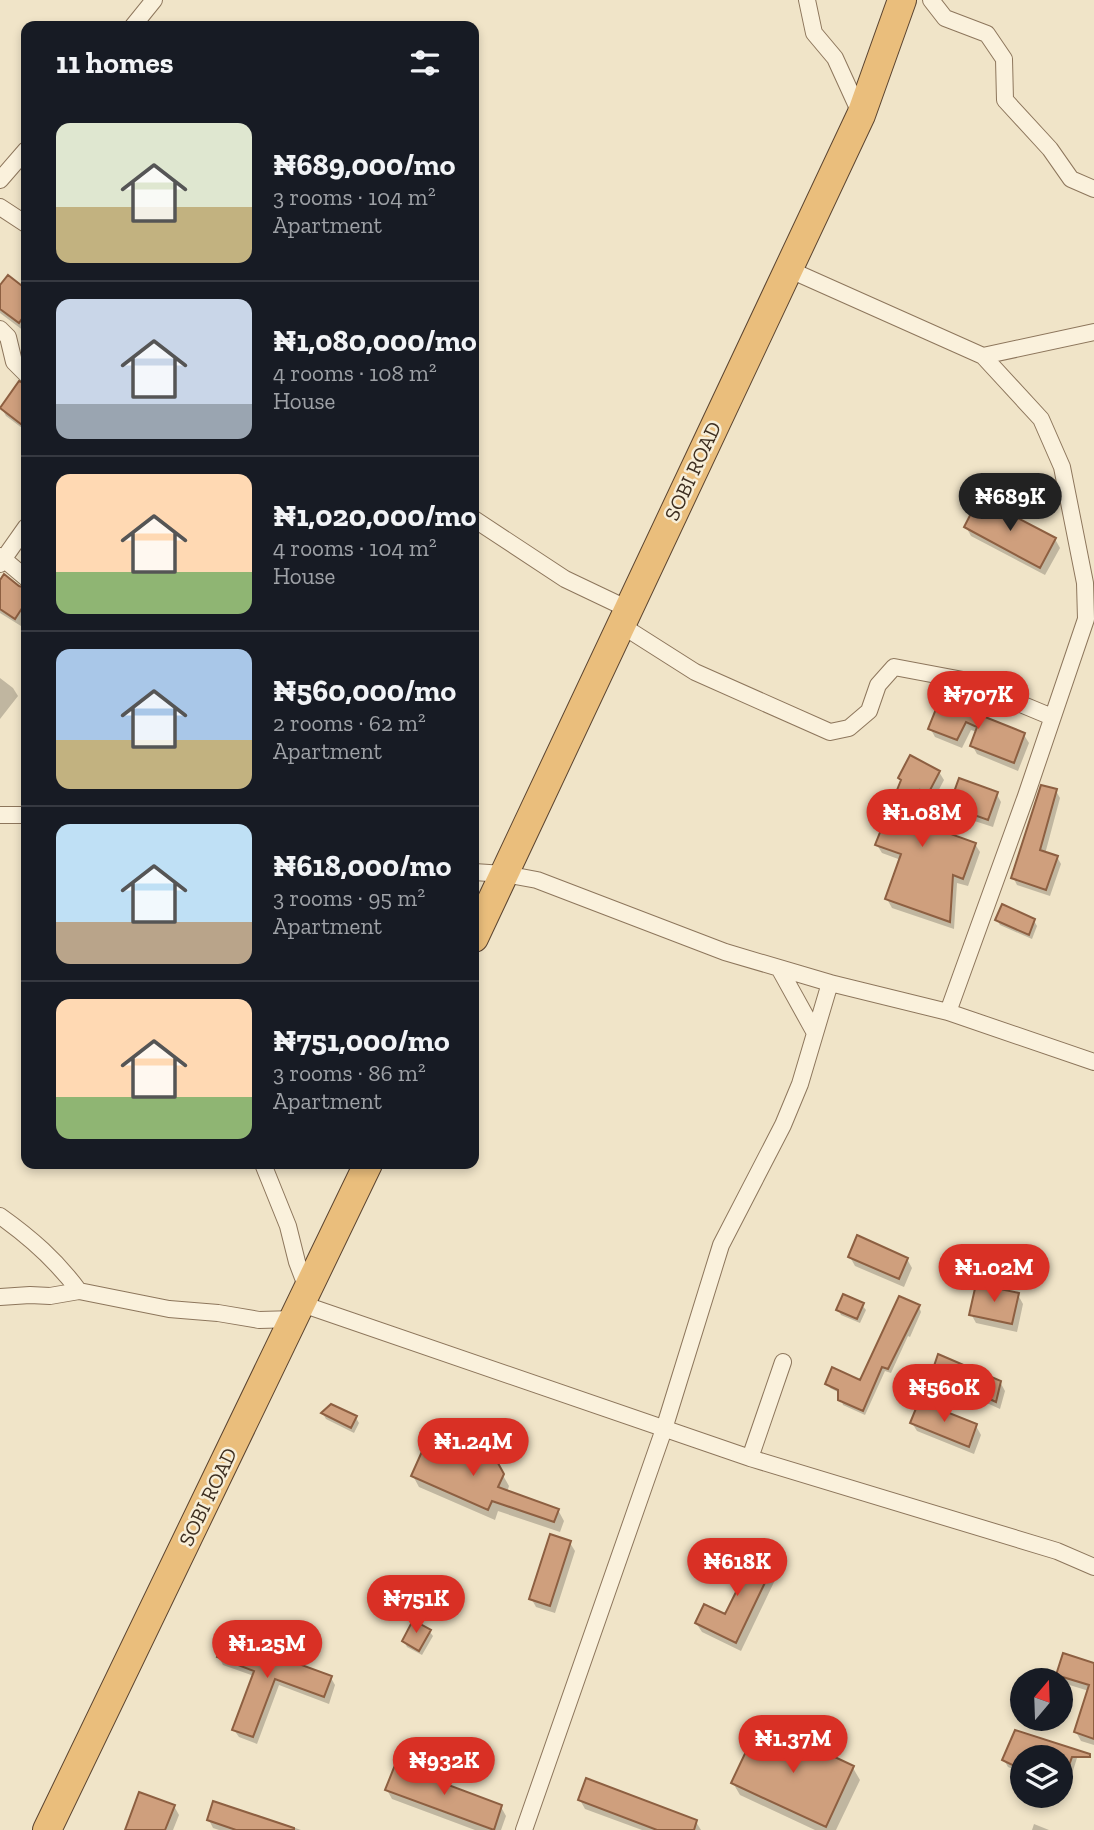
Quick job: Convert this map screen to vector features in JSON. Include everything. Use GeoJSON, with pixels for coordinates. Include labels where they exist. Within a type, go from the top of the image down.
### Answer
{"type":"FeatureCollection","features":[{"type":"Feature","properties":{"kind":"highway","name":"SOBI ROAD"},"geometry":{"type":"LineString","coordinates":[[479,927],[860,115],[902,0]]}},
{"type":"Feature","properties":{"kind":"highway","name":"SOBI ROAD"},"geometry":{"type":"LineString","coordinates":[[47,1830],[366,1169]]}},
{"type":"Feature","properties":{"kind":"street"},"geometry":{"type":"LineString","coordinates":[[137,21],[154,0]]}},
{"type":"Feature","properties":{"kind":"street"},"geometry":{"type":"LineString","coordinates":[[807,0],[814,33],[835,58],[860,115]]}},
{"type":"Feature","properties":{"kind":"street"},"geometry":{"type":"LineString","coordinates":[[931,0],[945,18],[987,34],[1004,59],[1005,100],[1050,149],[1071,179],[1094,189]]}},
{"type":"Feature","properties":{"kind":"street"},"geometry":{"type":"LineString","coordinates":[[0,180],[21,156]]}},
{"type":"Feature","properties":{"kind":"street"},"geometry":{"type":"LineString","coordinates":[[0,207],[21,221]]}},
{"type":"Feature","properties":{"kind":"street"},"geometry":{"type":"LineString","coordinates":[[788,269],[984,356],[1041,419],[1062,467],[1084,583],[1086,619],[948,1013]]}},
{"type":"Feature","properties":{"kind":"street"},"geometry":{"type":"LineString","coordinates":[[0,329],[8,337],[14,362],[21,369]]}},
{"type":"Feature","properties":{"kind":"street"},"geometry":{"type":"LineString","coordinates":[[984,356],[1094,332]]}},
{"type":"Feature","properties":{"kind":"street"},"geometry":{"type":"LineString","coordinates":[[479,522],[625,617],[695,672],[830,733],[849,728],[869,711],[878,685],[894,667],[963,680],[1052,717]]}},
{"type":"Feature","properties":{"kind":"street"},"geometry":{"type":"LineString","coordinates":[[21,533],[1,559],[21,574]]}},
{"type":"Feature","properties":{"kind":"street"},"geometry":{"type":"LineString","coordinates":[[0,815],[21,815]]}},
{"type":"Feature","properties":{"kind":"street"},"geometry":{"type":"LineString","coordinates":[[479,872],[537,880],[725,952],[830,983],[948,1013],[1094,1062]]}},
{"type":"Feature","properties":{"kind":"street"},"geometry":{"type":"LineString","coordinates":[[779,968],[815,1033]]}},
{"type":"Feature","properties":{"kind":"street"},"geometry":{"type":"LineString","coordinates":[[524,1830],[664,1429],[721,1245],[783,1125],[800,1084],[830,983]]}},
{"type":"Feature","properties":{"kind":"street"},"geometry":{"type":"LineString","coordinates":[[265,1169],[288,1226],[297,1262],[301,1305]]}},
{"type":"Feature","properties":{"kind":"street"},"geometry":{"type":"LineString","coordinates":[[0,1216],[35,1241],[61,1266],[79,1291]]}},
{"type":"Feature","properties":{"kind":"street"},"geometry":{"type":"LineString","coordinates":[[0,1297],[50,1296],[79,1291],[169,1309],[218,1312],[259,1320],[301,1305],[750,1458],[1057,1551],[1094,1567]]}},
{"type":"Feature","properties":{"kind":"street"},"geometry":{"type":"LineString","coordinates":[[259,1320],[282,1345]]}},
{"type":"Feature","properties":{"kind":"street"},"geometry":{"type":"LineString","coordinates":[[750,1458],[783,1362]]}},
{"type":"Feature","properties":{"kind":"building"},"geometry":{"type":"Polygon","coordinates":[[[8,275],[21,285],[19,323],[0,309],[0,285],[8,275]]]}},
{"type":"Feature","properties":{"kind":"building"},"geometry":{"type":"Polygon","coordinates":[[[19,381],[21,382],[21,424],[0,408],[19,381]]]}},
{"type":"Feature","properties":{"kind":"building"},"geometry":{"type":"Polygon","coordinates":[[[979,498],[1056,538],[1040,568],[964,527],[979,498]]]}},
{"type":"Feature","properties":{"kind":"building"},"geometry":{"type":"Polygon","coordinates":[[[4,574],[21,587],[21,610],[15,619],[0,609],[0,580],[4,574]]]}},
{"type":"Feature","properties":{"kind":"building"},"geometry":{"type":"Polygon","coordinates":[[[940,699],[1025,733],[1014,763],[970,746],[977,727],[966,722],[957,740],[928,729],[940,699]]]}},
{"type":"Feature","properties":{"kind":"building"},"geometry":{"type":"Polygon","coordinates":[[[910,755],[940,771],[928,794],[920,790],[909,819],[976,843],[963,879],[953,875],[950,922],[885,899],[901,854],[875,845],[901,780],[898,778],[910,755]]]}},
{"type":"Feature","properties":{"kind":"building"},"geometry":{"type":"Polygon","coordinates":[[[959,778],[998,792],[988,820],[949,806],[959,778]]]}},
{"type":"Feature","properties":{"kind":"building"},"geometry":{"type":"Polygon","coordinates":[[[1041,785],[1057,789],[1040,850],[1058,856],[1046,890],[1011,878],[1041,785]]]}},
{"type":"Feature","properties":{"kind":"building"},"geometry":{"type":"Polygon","coordinates":[[[1002,904],[1035,919],[1029,935],[995,920],[1002,904]]]}},
{"type":"Feature","properties":{"kind":"building"},"geometry":{"type":"Polygon","coordinates":[[[857,1235],[908,1258],[899,1279],[848,1257],[857,1235]]]}},
{"type":"Feature","properties":{"kind":"building"},"geometry":{"type":"Polygon","coordinates":[[[976,1284],[1019,1293],[1012,1324],[969,1315],[976,1284]]]}},
{"type":"Feature","properties":{"kind":"building"},"geometry":{"type":"Polygon","coordinates":[[[843,1294],[864,1303],[857,1319],[836,1310],[843,1294]]]}},
{"type":"Feature","properties":{"kind":"building"},"geometry":{"type":"Polygon","coordinates":[[[899,1296],[920,1305],[888,1369],[882,1367],[863,1411],[838,1400],[838,1390],[825,1384],[832,1367],[860,1380],[899,1296]]]}},
{"type":"Feature","properties":{"kind":"building"},"geometry":{"type":"Polygon","coordinates":[[[938,1354],[1001,1381],[996,1402],[932,1372],[938,1354]]]}},
{"type":"Feature","properties":{"kind":"building"},"geometry":{"type":"Polygon","coordinates":[[[919,1401],[977,1424],[969,1447],[910,1423],[919,1401]]]}},
{"type":"Feature","properties":{"kind":"building"},"geometry":{"type":"Polygon","coordinates":[[[331,1404],[357,1416],[351,1428],[321,1413],[331,1404]]]}},
{"type":"Feature","properties":{"kind":"building"},"geometry":{"type":"Polygon","coordinates":[[[428,1438],[461,1452],[470,1443],[493,1454],[504,1474],[498,1487],[559,1509],[554,1522],[492,1501],[488,1510],[411,1476],[428,1438]]]}},
{"type":"Feature","properties":{"kind":"building"},"geometry":{"type":"Polygon","coordinates":[[[550,1534],[571,1541],[550,1606],[529,1599],[550,1534]]]}},
{"type":"Feature","properties":{"kind":"building"},"geometry":{"type":"Polygon","coordinates":[[[734,1549],[772,1568],[736,1643],[695,1623],[704,1604],[725,1614],[744,1576],[725,1567],[734,1549]]]}},
{"type":"Feature","properties":{"kind":"building"},"geometry":{"type":"Polygon","coordinates":[[[413,1620],[431,1630],[419,1651],[402,1641],[413,1620]]]}},
{"type":"Feature","properties":{"kind":"building"},"geometry":{"type":"Polygon","coordinates":[[[225,1637],[332,1676],[324,1697],[275,1679],[253,1737],[232,1730],[254,1671],[217,1657],[225,1637]]]}},
{"type":"Feature","properties":{"kind":"building"},"geometry":{"type":"Polygon","coordinates":[[[1063,1653],[1094,1663],[1094,1739],[1074,1732],[1089,1685],[1073,1680],[1073,1668],[1058,1668],[1063,1653]]]}},
{"type":"Feature","properties":{"kind":"building"},"geometry":{"type":"Polygon","coordinates":[[[760,1722],[854,1766],[826,1827],[731,1783],[760,1722]]]}},
{"type":"Feature","properties":{"kind":"building"},"geometry":{"type":"Polygon","coordinates":[[[1015,1731],[1062,1745],[1010,1745],[1010,1764],[1002,1760],[1015,1731]]]}},
{"type":"Feature","properties":{"kind":"building"},"geometry":{"type":"Polygon","coordinates":[[[1073,1749],[1090,1754],[1090,1757],[1073,1757],[1073,1749]]]}},
{"type":"Feature","properties":{"kind":"building"},"geometry":{"type":"Polygon","coordinates":[[[395,1765],[502,1805],[494,1830],[385,1790],[395,1765]]]}},
{"type":"Feature","properties":{"kind":"building"},"geometry":{"type":"Polygon","coordinates":[[[586,1778],[697,1820],[694,1830],[657,1830],[578,1800],[586,1778]]]}},
{"type":"Feature","properties":{"kind":"building"},"geometry":{"type":"Polygon","coordinates":[[[139,1792],[175,1805],[165,1830],[125,1830],[139,1792]]]}},
{"type":"Feature","properties":{"kind":"building"},"geometry":{"type":"Polygon","coordinates":[[[213,1801],[294,1830],[236,1830],[207,1820],[213,1801]]]}}]}
